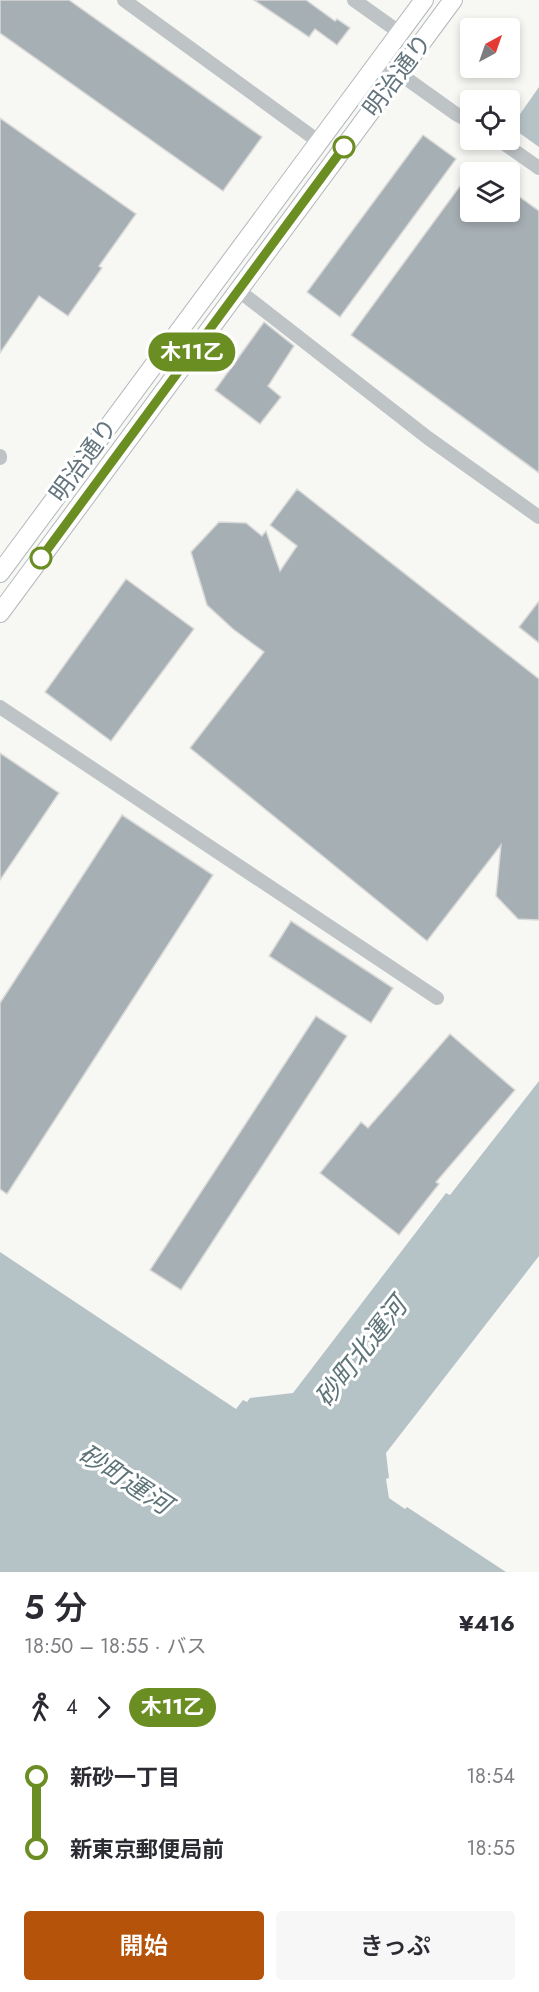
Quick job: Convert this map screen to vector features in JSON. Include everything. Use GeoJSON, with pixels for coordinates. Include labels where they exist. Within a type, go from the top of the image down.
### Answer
{"type":"FeatureCollection","features":[{"type":"Feature","properties":{"kind":"main road","name":"明治通り"},"geometry":{"type":"LineString","coordinates":[[0,573],[424,0]]}},
{"type":"Feature","properties":{"kind":"main road","name":"明治通り"},"geometry":{"type":"LineString","coordinates":[[0,613],[453,0]]}},
{"type":"Feature","properties":{"kind":"street"},"geometry":{"type":"LineString","coordinates":[[124,0],[318,141]]}},
{"type":"Feature","properties":{"kind":"street"},"geometry":{"type":"LineString","coordinates":[[354,0],[399,32]]}},
{"type":"Feature","properties":{"kind":"street"},"geometry":{"type":"LineString","coordinates":[[379,58],[460,116]]}},
{"type":"Feature","properties":{"kind":"street"},"geometry":{"type":"LineString","coordinates":[[514,150],[539,168]]}},
{"type":"Feature","properties":{"kind":"street"},"geometry":{"type":"LineString","coordinates":[[238,290],[428,438],[539,517]]}},
{"type":"Feature","properties":{"kind":"street"},"geometry":{"type":"LineString","coordinates":[[0,707],[437,998]]}},
{"type":"Feature","properties":{"kind":"water"},"geometry":{"type":"Polygon","coordinates":[[[539,87],[539,147],[520,133],[520,114],[539,87]]]}},
{"type":"Feature","properties":{"kind":"water"},"geometry":{"type":"Polygon","coordinates":[[[539,1081],[539,1256],[386,1453],[389,1498],[405,1509],[407,1507],[506,1572],[0,1572],[0,1252],[236,1409],[243,1400],[247,1402],[250,1398],[293,1393],[446,1193],[450,1195],[539,1081]]]}},
{"type":"Feature","properties":{"kind":"building"},"geometry":{"type":"Polygon","coordinates":[[[0,0],[69,0],[262,137],[223,191],[0,33],[0,0]]]}},
{"type":"Feature","properties":{"kind":"building"},"geometry":{"type":"Polygon","coordinates":[[[254,0],[306,0],[335,21],[337,19],[350,28],[337,45],[315,29],[309,37],[254,0]]]}},
{"type":"Feature","properties":{"kind":"building"},"geometry":{"type":"Polygon","coordinates":[[[0,118],[136,214],[99,266],[102,268],[68,316],[39,296],[0,353],[0,118]]]}},
{"type":"Feature","properties":{"kind":"building"},"geometry":{"type":"Polygon","coordinates":[[[423,135],[456,159],[340,317],[307,292],[423,135]]]}},
{"type":"Feature","properties":{"kind":"building"},"geometry":{"type":"Polygon","coordinates":[[[460,186],[460,222],[520,222],[520,197],[539,211],[539,473],[351,335],[460,186]]]}},
{"type":"Feature","properties":{"kind":"building"},"geometry":{"type":"Polygon","coordinates":[[[264,322],[294,346],[268,386],[281,397],[260,424],[215,390],[264,322]]]}},
{"type":"Feature","properties":{"kind":"building"},"geometry":{"type":"Polygon","coordinates":[[[297,489],[539,679],[539,920],[518,919],[496,896],[501,845],[427,941],[190,748],[264,652],[233,629],[207,605],[191,552],[219,522],[246,523],[262,536],[266,531],[280,571],[297,546],[270,525],[297,489]]]}},
{"type":"Feature","properties":{"kind":"building"},"geometry":{"type":"Polygon","coordinates":[[[126,579],[194,629],[111,741],[45,692],[126,579]]]}},
{"type":"Feature","properties":{"kind":"building"},"geometry":{"type":"Polygon","coordinates":[[[539,601],[539,643],[519,627],[539,601]]]}},
{"type":"Feature","properties":{"kind":"building"},"geometry":{"type":"Polygon","coordinates":[[[0,753],[59,793],[0,880],[0,753]]]}},
{"type":"Feature","properties":{"kind":"building"},"geometry":{"type":"Polygon","coordinates":[[[122,815],[213,875],[7,1194],[0,1189],[0,1003],[122,815]]]}},
{"type":"Feature","properties":{"kind":"building"},"geometry":{"type":"Polygon","coordinates":[[[291,921],[393,988],[371,1023],[269,956],[291,921]]]}},
{"type":"Feature","properties":{"kind":"building"},"geometry":{"type":"Polygon","coordinates":[[[316,1016],[347,1036],[181,1290],[150,1270],[316,1016]]]}},
{"type":"Feature","properties":{"kind":"building"},"geometry":{"type":"Polygon","coordinates":[[[450,1034],[515,1090],[436,1182],[439,1184],[399,1235],[320,1173],[361,1122],[368,1128],[450,1034]]]}},
{"type":"Feature","properties":{"kind":"bus line","name":"木11乙"},"geometry":{"type":"LineString","coordinates":[[41,558],[344,147]]}},
{"type":"Feature","properties":{"kind":"water label","name":"砂町北運河"},"geometry":{"type":"Point","coordinates":[361,1352]}},
{"type":"Feature","properties":{"kind":"water label","name":"砂町運河"},"geometry":{"type":"Point","coordinates":[125,1479]}}]}
